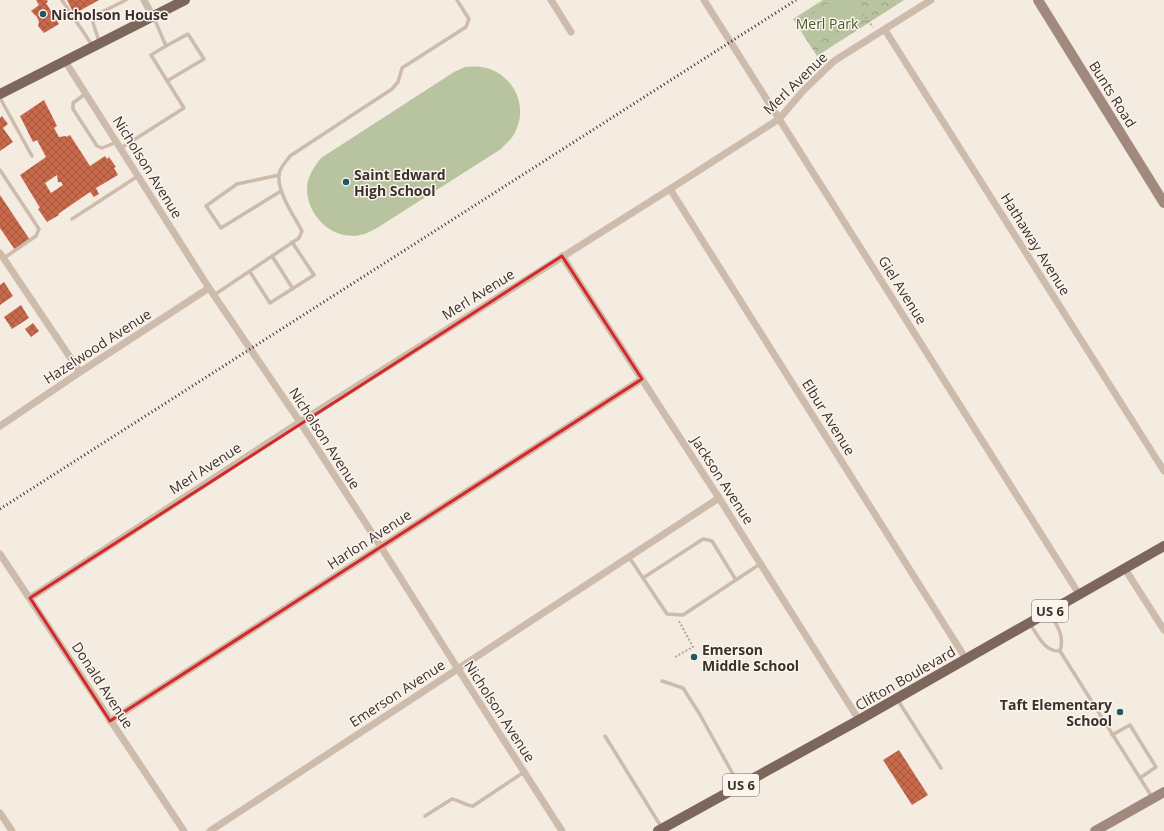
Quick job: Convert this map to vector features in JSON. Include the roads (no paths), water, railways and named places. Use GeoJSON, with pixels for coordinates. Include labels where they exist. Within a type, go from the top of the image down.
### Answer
{"type":"FeatureCollection","features":[{"type":"Feature","properties":{"kind":"main road"},"geometry":{"type":"LineString","coordinates":[[0,94],[185,0]]}},
{"type":"Feature","properties":{"kind":"main road","name":"Clifton Boulevard"},"geometry":{"type":"LineString","coordinates":[[660,830],[860,720],[896,698],[1164,546]]}},
{"type":"Feature","properties":{"kind":"street"},"geometry":{"type":"LineString","coordinates":[[144,0],[153,17]]}},
{"type":"Feature","properties":{"kind":"street"},"geometry":{"type":"LineString","coordinates":[[552,0],[571,32]]}},
{"type":"Feature","properties":{"kind":"street","name":"Giel Avenue"},"geometry":{"type":"LineString","coordinates":[[704,0],[1079,594]]}},
{"type":"Feature","properties":{"kind":"street","name":"Merl Avenue"},"geometry":{"type":"LineString","coordinates":[[30,598],[300,422],[779,119],[803,91],[834,61],[878,35],[931,0]]}},
{"type":"Feature","properties":{"kind":"street","name":"Bunts Road"},"geometry":{"type":"LineString","coordinates":[[1038,0],[1164,204]]}},
{"type":"Feature","properties":{"kind":"street","name":"Hathaway Avenue"},"geometry":{"type":"LineString","coordinates":[[885,30],[1164,471]]}},
{"type":"Feature","properties":{"kind":"street","name":"Nicholson Avenue"},"geometry":{"type":"LineString","coordinates":[[65,61],[209,288],[300,422],[562,831]]}},
{"type":"Feature","properties":{"kind":"street","name":"Elbur Avenue"},"geometry":{"type":"LineString","coordinates":[[670,189],[966,659]]}},
{"type":"Feature","properties":{"kind":"street"},"geometry":{"type":"LineString","coordinates":[[2,255],[80,372]]}},
{"type":"Feature","properties":{"kind":"street","name":"Jackson Avenue"},"geometry":{"type":"LineString","coordinates":[[562,256],[719,498],[860,720]]}},
{"type":"Feature","properties":{"kind":"street","name":"Hazelwood Avenue"},"geometry":{"type":"LineString","coordinates":[[0,426],[209,288]]}},
{"type":"Feature","properties":{"kind":"street","name":"Harlon Avenue"},"geometry":{"type":"LineString","coordinates":[[110,721],[642,379]]}},
{"type":"Feature","properties":{"kind":"street","name":"Emerson Avenue"},"geometry":{"type":"LineString","coordinates":[[210,831],[719,498]]}},
{"type":"Feature","properties":{"kind":"street","name":"Donald Avenue"},"geometry":{"type":"LineString","coordinates":[[0,554],[184,831]]}},
{"type":"Feature","properties":{"kind":"street"},"geometry":{"type":"LineString","coordinates":[[1125,569],[1164,630]]}},
{"type":"Feature","properties":{"kind":"street"},"geometry":{"type":"LineString","coordinates":[[1095,831],[1108,828],[1164,792]]}},
{"type":"Feature","properties":{"kind":"street"},"geometry":{"type":"LineString","coordinates":[[0,813],[12,831]]}},
{"type":"Feature","properties":{"kind":"lane"},"geometry":{"type":"LineString","coordinates":[[62,0],[96,45]]}},
{"type":"Feature","properties":{"kind":"lane"},"geometry":{"type":"LineString","coordinates":[[96,45],[93,23],[96,15],[126,0]]}},
{"type":"Feature","properties":{"kind":"lane"},"geometry":{"type":"LineString","coordinates":[[214,295],[299,238],[302,231],[281,191],[278,174],[290,156],[392,89],[398,82],[402,68],[466,27],[469,19],[457,0]]}},
{"type":"Feature","properties":{"kind":"lane"},"geometry":{"type":"LineString","coordinates":[[153,17],[166,46]]}},
{"type":"Feature","properties":{"kind":"lane"},"geometry":{"type":"LineString","coordinates":[[86,93],[73,103],[73,109],[97,146],[102,148],[118,145],[184,108],[167,81],[151,55],[188,34],[204,59],[167,81]]}},
{"type":"Feature","properties":{"kind":"lane"},"geometry":{"type":"LineString","coordinates":[[0,98],[32,156]]}},
{"type":"Feature","properties":{"kind":"lane"},"geometry":{"type":"LineString","coordinates":[[0,170],[39,229],[36,236],[2,255]]}},
{"type":"Feature","properties":{"kind":"lane"},"geometry":{"type":"LineString","coordinates":[[278,174],[237,184],[206,206],[221,228],[281,191]]}},
{"type":"Feature","properties":{"kind":"lane"},"geometry":{"type":"LineString","coordinates":[[72,219],[138,176]]}},
{"type":"Feature","properties":{"kind":"lane"},"geometry":{"type":"LineString","coordinates":[[250,272],[270,303],[314,275],[292,242]]}},
{"type":"Feature","properties":{"kind":"lane"},"geometry":{"type":"LineString","coordinates":[[272,256],[293,289]]}},
{"type":"Feature","properties":{"kind":"lane"},"geometry":{"type":"LineString","coordinates":[[643,578],[703,539],[712,541],[736,580]]}},
{"type":"Feature","properties":{"kind":"lane"},"geometry":{"type":"LineString","coordinates":[[629,557],[667,614],[683,615],[760,564]]}},
{"type":"Feature","properties":{"kind":"lane"},"geometry":{"type":"LineString","coordinates":[[1049,612],[1062,638],[1060,651],[1153,799]]}},
{"type":"Feature","properties":{"kind":"lane"},"geometry":{"type":"LineString","coordinates":[[1030,622],[1044,645],[1049,650],[1054,652],[1060,651]]}},
{"type":"Feature","properties":{"kind":"lane"},"geometry":{"type":"LineString","coordinates":[[662,681],[683,688],[699,713],[740,786]]}},
{"type":"Feature","properties":{"kind":"lane"},"geometry":{"type":"LineString","coordinates":[[896,698],[941,768]]}},
{"type":"Feature","properties":{"kind":"lane"},"geometry":{"type":"LineString","coordinates":[[1112,735],[1130,725],[1156,767],[1140,778]]}},
{"type":"Feature","properties":{"kind":"lane"},"geometry":{"type":"LineString","coordinates":[[605,736],[660,830]]}},
{"type":"Feature","properties":{"kind":"lane"},"geometry":{"type":"LineString","coordinates":[[425,816],[452,799],[460,800],[470,806],[473,806],[524,772]]}},
{"type":"Feature","properties":{"kind":"railway"},"geometry":{"type":"LineString","coordinates":[[0,509],[796,0]]}},
{"type":"Feature","properties":{"kind":"place","name":"Nicholson House"},"geometry":{"type":"Point","coordinates":[43,14]}},
{"type":"Feature","properties":{"kind":"place","name":"Saint Edward High School"},"geometry":{"type":"Point","coordinates":[346,182]}},
{"type":"Feature","properties":{"kind":"place","name":"Emerson Middle School"},"geometry":{"type":"Point","coordinates":[694,657]}},
{"type":"Feature","properties":{"kind":"place","name":"Taft Elementary School"},"geometry":{"type":"Point","coordinates":[1120,712]}},
{"type":"Feature","properties":{"kind":"park label","name":"Merl Park"},"geometry":{"type":"Point","coordinates":[827,23]}}]}
